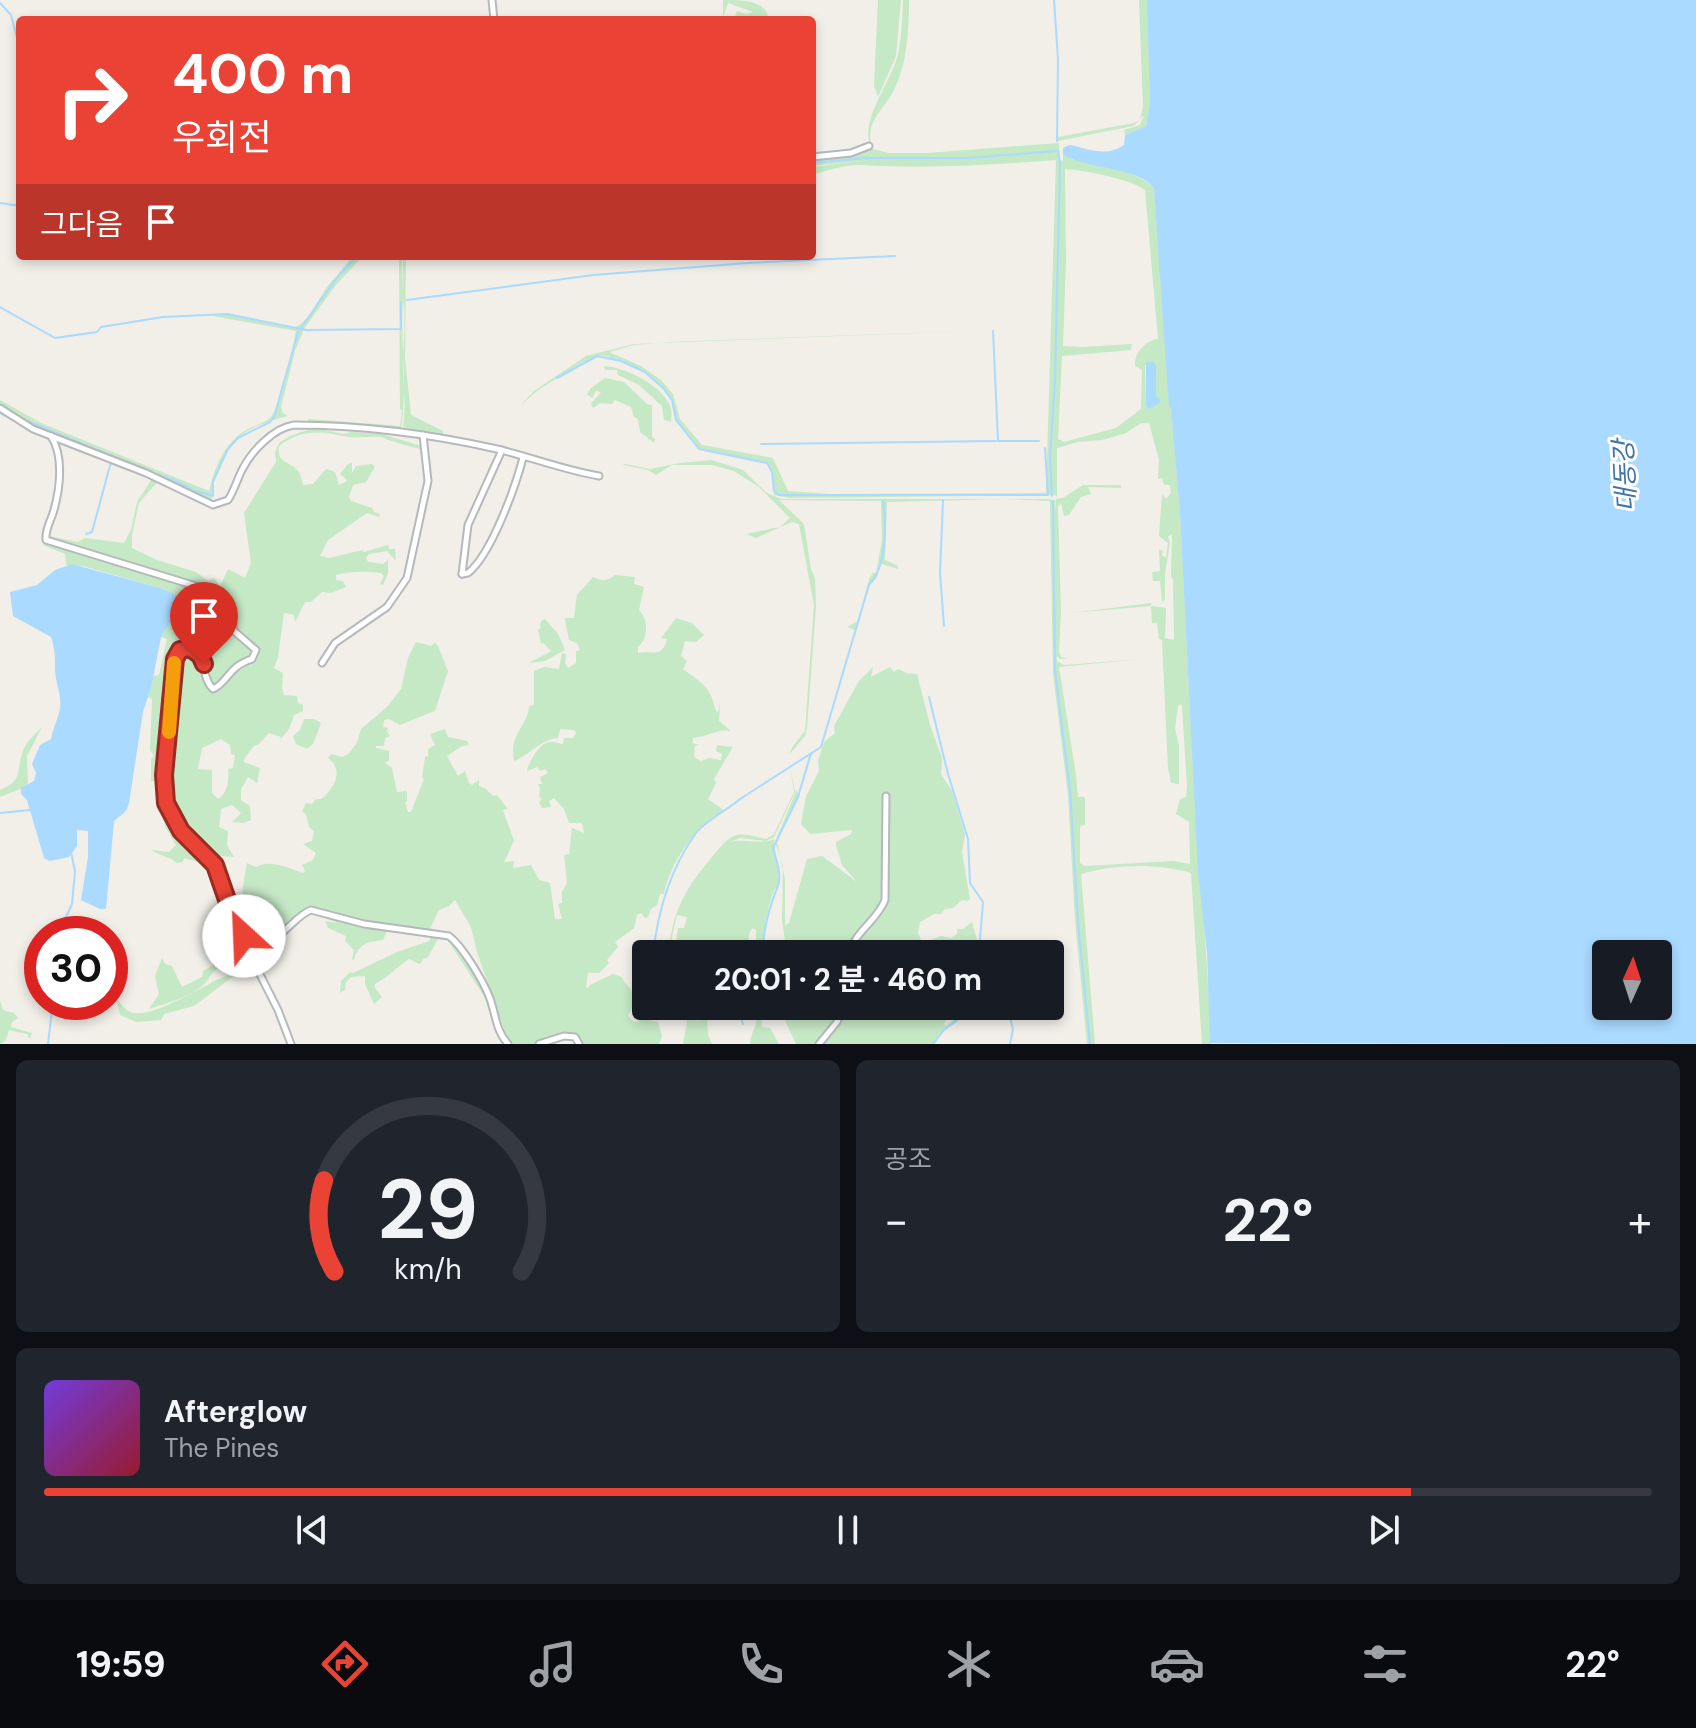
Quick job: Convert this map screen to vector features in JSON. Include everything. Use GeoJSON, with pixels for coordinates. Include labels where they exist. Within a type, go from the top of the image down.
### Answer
{"type":"FeatureCollection","features":[{"type":"Feature","properties":{"kind":"street"},"geometry":{"type":"LineString","coordinates":[[816,157],[851,153],[869,146]]}},
{"type":"Feature","properties":{"kind":"street"},"geometry":{"type":"LineString","coordinates":[[0,408],[33,429],[217,505],[226,503],[231,497],[249,458],[284,427],[343,426],[401,431],[502,450],[599,476]]}},
{"type":"Feature","properties":{"kind":"street"},"geometry":{"type":"LineString","coordinates":[[322,663],[335,643],[387,607],[407,578],[428,481],[423,435]]}},
{"type":"Feature","properties":{"kind":"street"},"geometry":{"type":"LineString","coordinates":[[51,436],[59,452],[59,478],[46,540],[222,594],[230,603],[234,631],[256,650],[252,659],[238,664],[227,673],[219,687],[213,689],[208,685],[198,652],[187,647],[178,652],[172,672],[164,794],[170,813],[181,831],[215,865],[239,933],[278,1010],[291,1044]]}},
{"type":"Feature","properties":{"kind":"street"},"geometry":{"type":"LineString","coordinates":[[502,450],[468,525],[462,574],[468,573],[485,556],[514,488],[523,458]]}},
{"type":"Feature","properties":{"kind":"street"},"geometry":{"type":"LineString","coordinates":[[856,940],[885,904],[886,796]]}},
{"type":"Feature","properties":{"kind":"street"},"geometry":{"type":"LineString","coordinates":[[239,933],[268,943],[293,925],[305,911],[314,910],[337,919],[446,935],[458,943],[486,990],[499,1030],[508,1044]]}},
{"type":"Feature","properties":{"kind":"street"},"geometry":{"type":"LineString","coordinates":[[819,1044],[838,1020]]}},
{"type":"Feature","properties":{"kind":"street"},"geometry":{"type":"LineString","coordinates":[[539,1044],[567,1035],[575,1037],[579,1044]]}},
{"type":"Feature","properties":{"kind":"green space"},"geometry":{"type":"Polygon","coordinates":[[[723,0],[759,5],[768,16],[735,16],[737,11],[746,14],[753,12],[728,3],[723,16],[723,0]]]}},
{"type":"Feature","properties":{"kind":"green space"},"geometry":{"type":"Polygon","coordinates":[[[878,0],[901,0],[896,56],[878,97],[874,86],[878,0]]]}},
{"type":"Feature","properties":{"kind":"green space"},"geometry":{"type":"Polygon","coordinates":[[[903,0],[909,0],[903,63],[896,86],[872,127],[873,148],[869,139],[869,128],[876,104],[897,58],[903,0]]]}},
{"type":"Feature","properties":{"kind":"green space"},"geometry":{"type":"Polygon","coordinates":[[[1139,0],[1147,0],[1150,103],[1146,126],[1125,135],[1124,130],[1140,125],[1144,115],[1140,119],[1143,107],[1139,0]]]}},
{"type":"Feature","properties":{"kind":"green space"},"geometry":{"type":"Polygon","coordinates":[[[1140,119],[1133,126],[1058,141],[1058,137],[1134,123],[1140,119]]]}},
{"type":"Feature","properties":{"kind":"green space"},"geometry":{"type":"Polygon","coordinates":[[[1059,143],[1060,160],[1063,161],[1063,154],[1067,154],[1071,159],[1140,178],[1154,189],[1180,513],[1212,1044],[1202,1044],[1191,873],[1136,866],[1081,874],[1095,1044],[1087,1044],[1075,920],[1068,795],[1053,674],[1050,501],[1004,499],[1055,500],[1056,511],[1056,499],[1083,485],[1121,485],[1121,488],[1088,487],[1091,494],[1081,497],[1069,515],[1064,516],[1061,503],[1058,506],[1059,651],[1061,657],[1067,659],[1057,656],[1057,661],[1064,665],[1142,659],[1059,667],[1078,797],[1085,797],[1085,825],[1080,826],[1080,863],[1085,866],[1173,861],[1190,864],[1189,822],[1176,814],[1180,799],[1186,797],[1187,786],[1182,706],[1178,706],[1175,728],[1179,746],[1179,784],[1171,783],[1168,768],[1162,640],[1159,639],[1157,623],[1152,623],[1151,606],[1166,608],[1165,638],[1174,640],[1172,535],[1168,536],[1170,543],[1165,599],[1162,602],[1160,581],[1153,581],[1152,572],[1160,571],[1159,550],[1163,550],[1162,555],[1166,558],[1168,543],[1159,536],[1162,494],[1166,499],[1171,493],[1170,485],[1164,485],[1162,478],[1158,479],[1159,460],[1149,423],[1141,423],[1126,433],[1102,440],[1057,448],[1057,497],[789,498],[774,495],[773,471],[767,463],[699,448],[676,420],[672,400],[664,388],[645,372],[607,356],[600,355],[581,363],[538,390],[520,406],[534,391],[586,356],[634,344],[658,343],[609,352],[641,366],[661,380],[673,394],[680,419],[702,445],[773,458],[788,491],[829,494],[1046,493],[1056,160],[983,165],[856,165],[816,173],[816,167],[861,161],[816,166],[816,158],[868,148],[889,153],[927,153],[1059,143]],[[1065,169],[1063,346],[1132,344],[1131,350],[1062,356],[1058,439],[1064,442],[1116,428],[1141,409],[1142,370],[1135,366],[1136,356],[1149,342],[1158,339],[1145,190],[1095,173],[1065,169]],[[1145,365],[1146,406],[1160,402],[1156,399],[1156,365],[1145,365]]]}},
{"type":"Feature","properties":{"kind":"green space"},"geometry":{"type":"Polygon","coordinates":[[[349,260],[359,260],[335,286],[304,329],[295,351],[281,407],[288,416],[254,427],[232,443],[211,497],[214,503],[156,478],[213,505],[193,499],[158,481],[139,503],[132,548],[157,560],[196,572],[208,581],[214,578],[220,586],[228,569],[245,578],[251,563],[244,513],[276,462],[275,452],[279,443],[314,428],[344,434],[379,433],[421,446],[421,449],[382,437],[353,437],[319,432],[303,434],[279,446],[280,456],[296,468],[303,485],[313,484],[326,469],[335,472],[339,485],[347,480],[340,474],[348,464],[352,463],[352,473],[356,466],[372,464],[375,467],[366,482],[353,485],[349,497],[351,501],[372,508],[380,514],[379,517],[367,513],[328,540],[320,556],[329,558],[388,545],[389,549],[395,549],[396,561],[387,551],[369,554],[366,558],[368,562],[383,564],[388,560],[388,573],[383,585],[380,584],[384,576],[381,573],[336,575],[336,580],[343,581],[346,587],[331,593],[322,592],[311,602],[305,602],[295,622],[294,615],[284,613],[274,668],[283,673],[284,695],[297,696],[303,711],[294,715],[289,729],[280,740],[281,737],[269,733],[244,759],[244,762],[260,768],[257,783],[248,777],[241,789],[241,800],[250,806],[251,820],[232,822],[241,813],[232,805],[221,809],[219,827],[228,831],[227,845],[234,857],[220,856],[213,861],[182,831],[167,803],[165,775],[176,659],[183,649],[195,651],[208,685],[216,689],[238,666],[252,659],[256,649],[234,631],[231,602],[222,593],[47,540],[59,488],[60,451],[55,440],[58,438],[34,428],[0,406],[0,400],[41,423],[209,491],[214,472],[227,447],[240,434],[269,419],[275,410],[296,331],[213,316],[227,314],[293,328],[307,318],[349,260]],[[58,442],[61,452],[58,508],[49,536],[78,542],[85,538],[124,543],[131,530],[137,502],[153,477],[89,450],[111,462],[58,442]],[[221,739],[202,748],[198,769],[212,770],[212,793],[218,799],[226,790],[228,769],[233,768],[235,755],[231,754],[230,745],[221,739]]]}},
{"type":"Feature","properties":{"kind":"green space"},"geometry":{"type":"Polygon","coordinates":[[[399,260],[402,260],[403,296],[403,260],[406,260],[405,358],[411,415],[443,431],[443,437],[403,427],[404,388],[401,429],[306,424],[309,419],[400,426],[399,260]],[[403,299],[402,315],[403,355],[403,299]]]}},
{"type":"Feature","properties":{"kind":"green space"},"geometry":{"type":"Polygon","coordinates":[[[992,330],[658,343],[671,342],[992,330]]]}},
{"type":"Feature","properties":{"kind":"green space"},"geometry":{"type":"Polygon","coordinates":[[[604,366],[633,374],[653,386],[668,401],[671,422],[664,420],[662,406],[639,385],[618,375],[617,370],[605,370],[604,366]]]}},
{"type":"Feature","properties":{"kind":"green space"},"geometry":{"type":"Polygon","coordinates":[[[605,378],[624,382],[648,405],[652,405],[654,443],[640,432],[638,419],[634,417],[631,407],[615,400],[612,404],[600,403],[593,408],[591,404],[601,392],[596,391],[592,398],[587,394],[605,378]]]}},
{"type":"Feature","properties":{"kind":"green space"},"geometry":{"type":"Polygon","coordinates":[[[712,460],[743,470],[767,493],[781,499],[1004,499],[887,502],[885,560],[898,566],[898,569],[879,563],[877,578],[870,583],[859,616],[869,579],[876,573],[882,540],[881,501],[779,500],[804,524],[815,578],[816,607],[807,728],[805,736],[789,755],[805,731],[814,605],[799,524],[792,522],[756,538],[746,534],[780,527],[790,518],[759,487],[734,471],[712,465],[672,465],[656,475],[648,470],[623,465],[650,469],[680,463],[712,460]]]}},
{"type":"Feature","properties":{"kind":"green space"},"geometry":{"type":"Polygon","coordinates":[[[46,541],[222,595],[229,603],[233,632],[255,650],[251,658],[234,668],[216,688],[210,687],[201,657],[190,647],[180,650],[174,659],[163,789],[169,813],[181,832],[214,865],[238,933],[207,950],[237,932],[211,866],[184,858],[183,862],[177,863],[151,850],[169,852],[176,845],[165,826],[155,781],[151,781],[151,759],[154,756],[150,750],[152,699],[148,697],[152,676],[159,675],[167,639],[161,637],[173,618],[196,617],[205,610],[203,606],[160,588],[83,566],[66,565],[65,554],[43,545],[46,541]]]}},
{"type":"Feature","properties":{"kind":"green space"},"geometry":{"type":"Polygon","coordinates":[[[615,575],[635,577],[634,584],[644,587],[639,610],[646,628],[638,653],[662,649],[667,639],[661,638],[676,618],[692,623],[704,635],[696,642],[685,641],[681,656],[687,661],[683,669],[705,687],[718,713],[720,702],[719,721],[731,731],[693,738],[693,743],[699,745],[695,746],[694,757],[701,761],[709,758],[721,760],[722,754],[716,751],[717,745],[733,747],[714,779],[716,783],[708,799],[725,811],[704,824],[686,846],[664,894],[660,894],[657,905],[648,917],[641,913],[637,915],[634,928],[615,942],[618,947],[607,960],[609,963],[599,973],[588,973],[588,988],[613,974],[622,977],[632,991],[632,1008],[628,1016],[634,1022],[658,1022],[662,1036],[659,1044],[581,1044],[567,1034],[536,1044],[510,1044],[503,1036],[506,1035],[471,927],[455,900],[439,910],[430,928],[449,935],[364,923],[311,908],[268,941],[250,938],[242,912],[247,863],[256,867],[273,864],[305,871],[302,865],[313,860],[316,853],[303,844],[312,841],[314,831],[302,812],[306,803],[312,804],[316,799],[321,799],[333,785],[337,774],[328,758],[331,754],[342,757],[348,754],[357,743],[361,729],[387,707],[401,689],[408,658],[416,642],[431,646],[435,643],[448,671],[435,711],[400,725],[389,719],[384,720],[383,727],[388,728],[390,736],[385,738],[384,746],[376,748],[389,751],[389,760],[385,763],[392,768],[397,792],[407,791],[405,802],[408,812],[411,812],[424,779],[425,757],[428,756],[428,749],[435,745],[430,734],[445,729],[448,737],[467,741],[469,745],[447,756],[458,776],[465,771],[472,785],[479,780],[479,786],[493,796],[497,795],[508,809],[503,810],[514,841],[504,862],[514,861],[513,868],[531,865],[539,880],[550,883],[555,919],[562,919],[558,904],[562,903],[562,892],[567,883],[564,855],[569,854],[572,828],[584,833],[582,823],[569,823],[564,809],[554,798],[549,801],[551,807],[542,808],[538,784],[542,784],[540,777],[548,773],[537,767],[527,771],[541,746],[551,742],[563,744],[564,738],[573,738],[576,733],[574,730],[560,729],[558,738],[546,741],[514,761],[514,743],[529,706],[534,705],[534,671],[544,667],[559,669],[562,653],[566,654],[568,668],[576,663],[576,651],[580,650],[577,643],[569,640],[565,618],[574,618],[577,595],[593,577],[609,579],[615,575]]]}},
{"type":"Feature","properties":{"kind":"green space"},"geometry":{"type":"Polygon","coordinates":[[[1151,603],[1151,606],[1072,613],[1151,603]]]}},
{"type":"Feature","properties":{"kind":"green space"},"geometry":{"type":"Polygon","coordinates":[[[545,619],[558,634],[565,650],[545,661],[529,663],[551,651],[541,644],[538,629],[545,619]]]}},
{"type":"Feature","properties":{"kind":"green space"},"geometry":{"type":"Polygon","coordinates":[[[858,621],[855,630],[847,627],[858,621]]]}},
{"type":"Feature","properties":{"kind":"green space"},"geometry":{"type":"Polygon","coordinates":[[[873,667],[871,677],[890,667],[894,672],[898,669],[917,674],[942,758],[941,774],[952,791],[965,834],[962,852],[970,899],[962,900],[953,908],[920,922],[918,933],[921,940],[856,940],[877,914],[886,900],[886,796],[885,900],[877,913],[854,940],[785,940],[783,869],[785,926],[789,923],[807,859],[822,856],[857,882],[842,865],[836,845],[852,830],[810,834],[801,824],[806,796],[819,771],[818,761],[824,742],[835,733],[834,726],[859,681],[873,667]]]}},
{"type":"Feature","properties":{"kind":"green space"},"geometry":{"type":"Polygon","coordinates":[[[304,719],[321,723],[313,744],[307,749],[296,744],[293,736],[300,730],[304,719]]]}},
{"type":"Feature","properties":{"kind":"green space"},"geometry":{"type":"Polygon","coordinates":[[[42,727],[27,756],[28,786],[0,797],[0,790],[12,783],[17,775],[25,746],[42,727]]]}},
{"type":"Feature","properties":{"kind":"green space"},"geometry":{"type":"Polygon","coordinates":[[[790,766],[795,792],[774,837],[766,841],[740,838],[727,843],[763,842],[774,839],[778,882],[767,914],[764,940],[756,940],[756,930],[752,928],[749,940],[676,940],[678,928],[684,928],[687,917],[677,915],[670,940],[673,925],[681,902],[719,848],[734,836],[750,835],[766,839],[774,834],[794,792],[790,766]]]}},
{"type":"Feature","properties":{"kind":"green space"},"geometry":{"type":"Polygon","coordinates":[[[797,789],[798,797],[777,842],[780,857],[775,842],[797,789]]]}},
{"type":"Feature","properties":{"kind":"green space"},"geometry":{"type":"Polygon","coordinates":[[[308,910],[331,917],[443,935],[455,944],[474,969],[507,1044],[502,1044],[484,996],[447,939],[438,939],[428,957],[420,964],[409,959],[375,984],[382,997],[374,1004],[365,984],[365,976],[351,977],[346,982],[345,990],[340,993],[341,981],[350,972],[429,941],[431,936],[387,931],[383,940],[361,947],[354,960],[354,950],[345,941],[346,936],[328,928],[325,921],[337,923],[311,912],[285,936],[266,947],[250,944],[250,950],[242,936],[264,942],[272,940],[308,910]]]}},
{"type":"Feature","properties":{"kind":"green space"},"geometry":{"type":"Polygon","coordinates":[[[972,922],[977,940],[931,940],[941,936],[951,938],[957,934],[957,929],[963,929],[972,922]]]}},
{"type":"Feature","properties":{"kind":"green space"},"geometry":{"type":"Polygon","coordinates":[[[162,958],[165,964],[172,966],[182,987],[202,977],[203,971],[219,962],[222,966],[193,992],[149,1009],[159,994],[155,976],[162,958]]]}},
{"type":"Feature","properties":{"kind":"green space"},"geometry":{"type":"Polygon","coordinates":[[[235,975],[194,1006],[164,1014],[161,1020],[136,1022],[128,1018],[128,1011],[152,1011],[219,979],[235,975]]]}},
{"type":"Feature","properties":{"kind":"green space"},"geometry":{"type":"Polygon","coordinates":[[[0,1000],[3,1010],[14,1013],[18,1018],[11,1027],[32,1033],[30,1039],[27,1034],[9,1030],[6,1040],[0,1044],[0,1000]]]}},
{"type":"Feature","properties":{"kind":"green space"},"geometry":{"type":"Polygon","coordinates":[[[707,1020],[712,1044],[683,1044],[687,1022],[707,1020]]]}},
{"type":"Feature","properties":{"kind":"green space"},"geometry":{"type":"Polygon","coordinates":[[[761,1020],[762,1027],[770,1028],[779,1044],[750,1044],[756,1022],[761,1020]]]}},
{"type":"Feature","properties":{"kind":"green space"},"geometry":{"type":"Polygon","coordinates":[[[785,1020],[836,1020],[818,1044],[796,1044],[785,1020]]]}},
{"type":"Feature","properties":{"kind":"green space"},"geometry":{"type":"Polygon","coordinates":[[[835,1020],[946,1020],[946,1026],[958,1020],[932,1044],[820,1044],[835,1020]]]}},
{"type":"Feature","properties":{"kind":"water","name":"대동강"},"geometry":{"type":"Polygon","coordinates":[[[1147,0],[1696,0],[1696,1044],[1210,1043],[1180,513],[1169,406],[1154,189],[1137,176],[1071,159],[1063,154],[1063,148],[1069,145],[1103,152],[1117,149],[1124,145],[1125,135],[1146,126],[1150,102],[1147,0]]]}},
{"type":"Feature","properties":{"kind":"water"},"geometry":{"type":"Polygon","coordinates":[[[1153,361],[1156,365],[1156,395],[1161,402],[1149,409],[1146,406],[1146,363],[1153,361]]]}},
{"type":"Feature","properties":{"kind":"water"},"geometry":{"type":"Polygon","coordinates":[[[72,564],[160,588],[203,606],[206,611],[196,617],[173,618],[161,637],[143,712],[129,803],[126,811],[114,821],[106,909],[81,900],[88,857],[88,831],[77,830],[77,846],[69,857],[50,861],[44,858],[27,800],[21,794],[21,788],[34,781],[36,773],[32,764],[40,745],[51,739],[60,703],[51,637],[13,616],[10,592],[37,585],[55,570],[72,564]]]}},
{"type":"Feature","properties":{"kind":"waterway"},"geometry":{"type":"LineString","coordinates":[[1054,0],[1058,59],[1057,141]]}},
{"type":"Feature","properties":{"kind":"waterway"},"geometry":{"type":"LineString","coordinates":[[0,3],[11,15],[16,34]]}},
{"type":"Feature","properties":{"kind":"waterway"},"geometry":{"type":"LineString","coordinates":[[816,163],[864,158],[969,158],[1056,151]]}},
{"type":"Feature","properties":{"kind":"waterway"},"geometry":{"type":"LineString","coordinates":[[1052,496],[1050,456],[1055,381],[1058,151]]}},
{"type":"Feature","properties":{"kind":"waterway"},"geometry":{"type":"LineString","coordinates":[[0,203],[16,205]]}},
{"type":"Feature","properties":{"kind":"waterway"},"geometry":{"type":"LineString","coordinates":[[816,260],[895,256]]}},
{"type":"Feature","properties":{"kind":"waterway"},"geometry":{"type":"LineString","coordinates":[[149,472],[213,496],[213,481],[228,449],[238,438],[274,417],[298,332],[353,260]]}},
{"type":"Feature","properties":{"kind":"waterway"},"geometry":{"type":"LineString","coordinates":[[407,300],[593,275],[811,260]]}},
{"type":"Feature","properties":{"kind":"waterway"},"geometry":{"type":"LineString","coordinates":[[0,307],[55,338],[163,317],[227,314],[306,330],[401,329],[401,302]]}},
{"type":"Feature","properties":{"kind":"waterway"},"geometry":{"type":"LineString","coordinates":[[993,331],[998,441],[1039,441]]}},
{"type":"Feature","properties":{"kind":"waterway"},"geometry":{"type":"LineString","coordinates":[[557,378],[597,356],[621,361],[645,372],[672,400],[676,420],[699,449],[767,463],[772,472],[774,491],[779,495],[1048,495],[1045,448]]}},
{"type":"Feature","properties":{"kind":"waterway"},"geometry":{"type":"LineString","coordinates":[[0,413],[15,421]]}},
{"type":"Feature","properties":{"kind":"waterway"},"geometry":{"type":"LineString","coordinates":[[20,418],[143,469]]}},
{"type":"Feature","properties":{"kind":"waterway"},"geometry":{"type":"LineString","coordinates":[[761,444],[996,441]]}},
{"type":"Feature","properties":{"kind":"waterway"},"geometry":{"type":"LineString","coordinates":[[86,534],[92,532],[111,462]]}},
{"type":"Feature","properties":{"kind":"waterway"},"geometry":{"type":"LineString","coordinates":[[943,500],[940,573],[944,626]]}},
{"type":"Feature","properties":{"kind":"waterway"},"geometry":{"type":"LineString","coordinates":[[655,940],[667,890],[679,861],[696,833],[740,799],[821,747],[869,585],[882,558],[885,535],[883,501]]}},
{"type":"Feature","properties":{"kind":"waterway"},"geometry":{"type":"LineString","coordinates":[[1053,501],[1055,671],[1070,790],[1090,1044]]}},
{"type":"Feature","properties":{"kind":"waterway"},"geometry":{"type":"LineString","coordinates":[[929,697],[968,839],[970,883],[983,902],[980,940]]}},
{"type":"Feature","properties":{"kind":"waterway"},"geometry":{"type":"LineString","coordinates":[[764,940],[769,910],[779,881],[773,848],[798,797],[811,753]]}},
{"type":"Feature","properties":{"kind":"waterway"},"geometry":{"type":"LineString","coordinates":[[0,813],[30,810]]}},
{"type":"Feature","properties":{"kind":"waterway"},"geometry":{"type":"LineString","coordinates":[[66,916],[72,904],[75,871],[71,852]]}},
{"type":"Feature","properties":{"kind":"waterway"},"geometry":{"type":"LineString","coordinates":[[48,1044],[51,1020]]}},
{"type":"Feature","properties":{"kind":"waterway"},"geometry":{"type":"LineString","coordinates":[[742,1020],[743,1024]]}},
{"type":"Feature","properties":{"kind":"waterway"},"geometry":{"type":"LineString","coordinates":[[933,1044],[957,1020]]}},
{"type":"Feature","properties":{"kind":"waterway"},"geometry":{"type":"LineString","coordinates":[[1010,1044],[1013,1029],[1011,1020]]}},
{"type":"Feature","properties":{"kind":"slow traffic"},"geometry":{"type":"LineString","coordinates":[[169,732],[174,663]]}},
{"type":"Feature","properties":{"kind":"route"},"geometry":{"type":"LineString","coordinates":[[204,664],[195,650],[187,647],[180,650],[175,659],[163,789],[170,813],[181,831],[215,865],[239,933],[244,936]]}}]}
